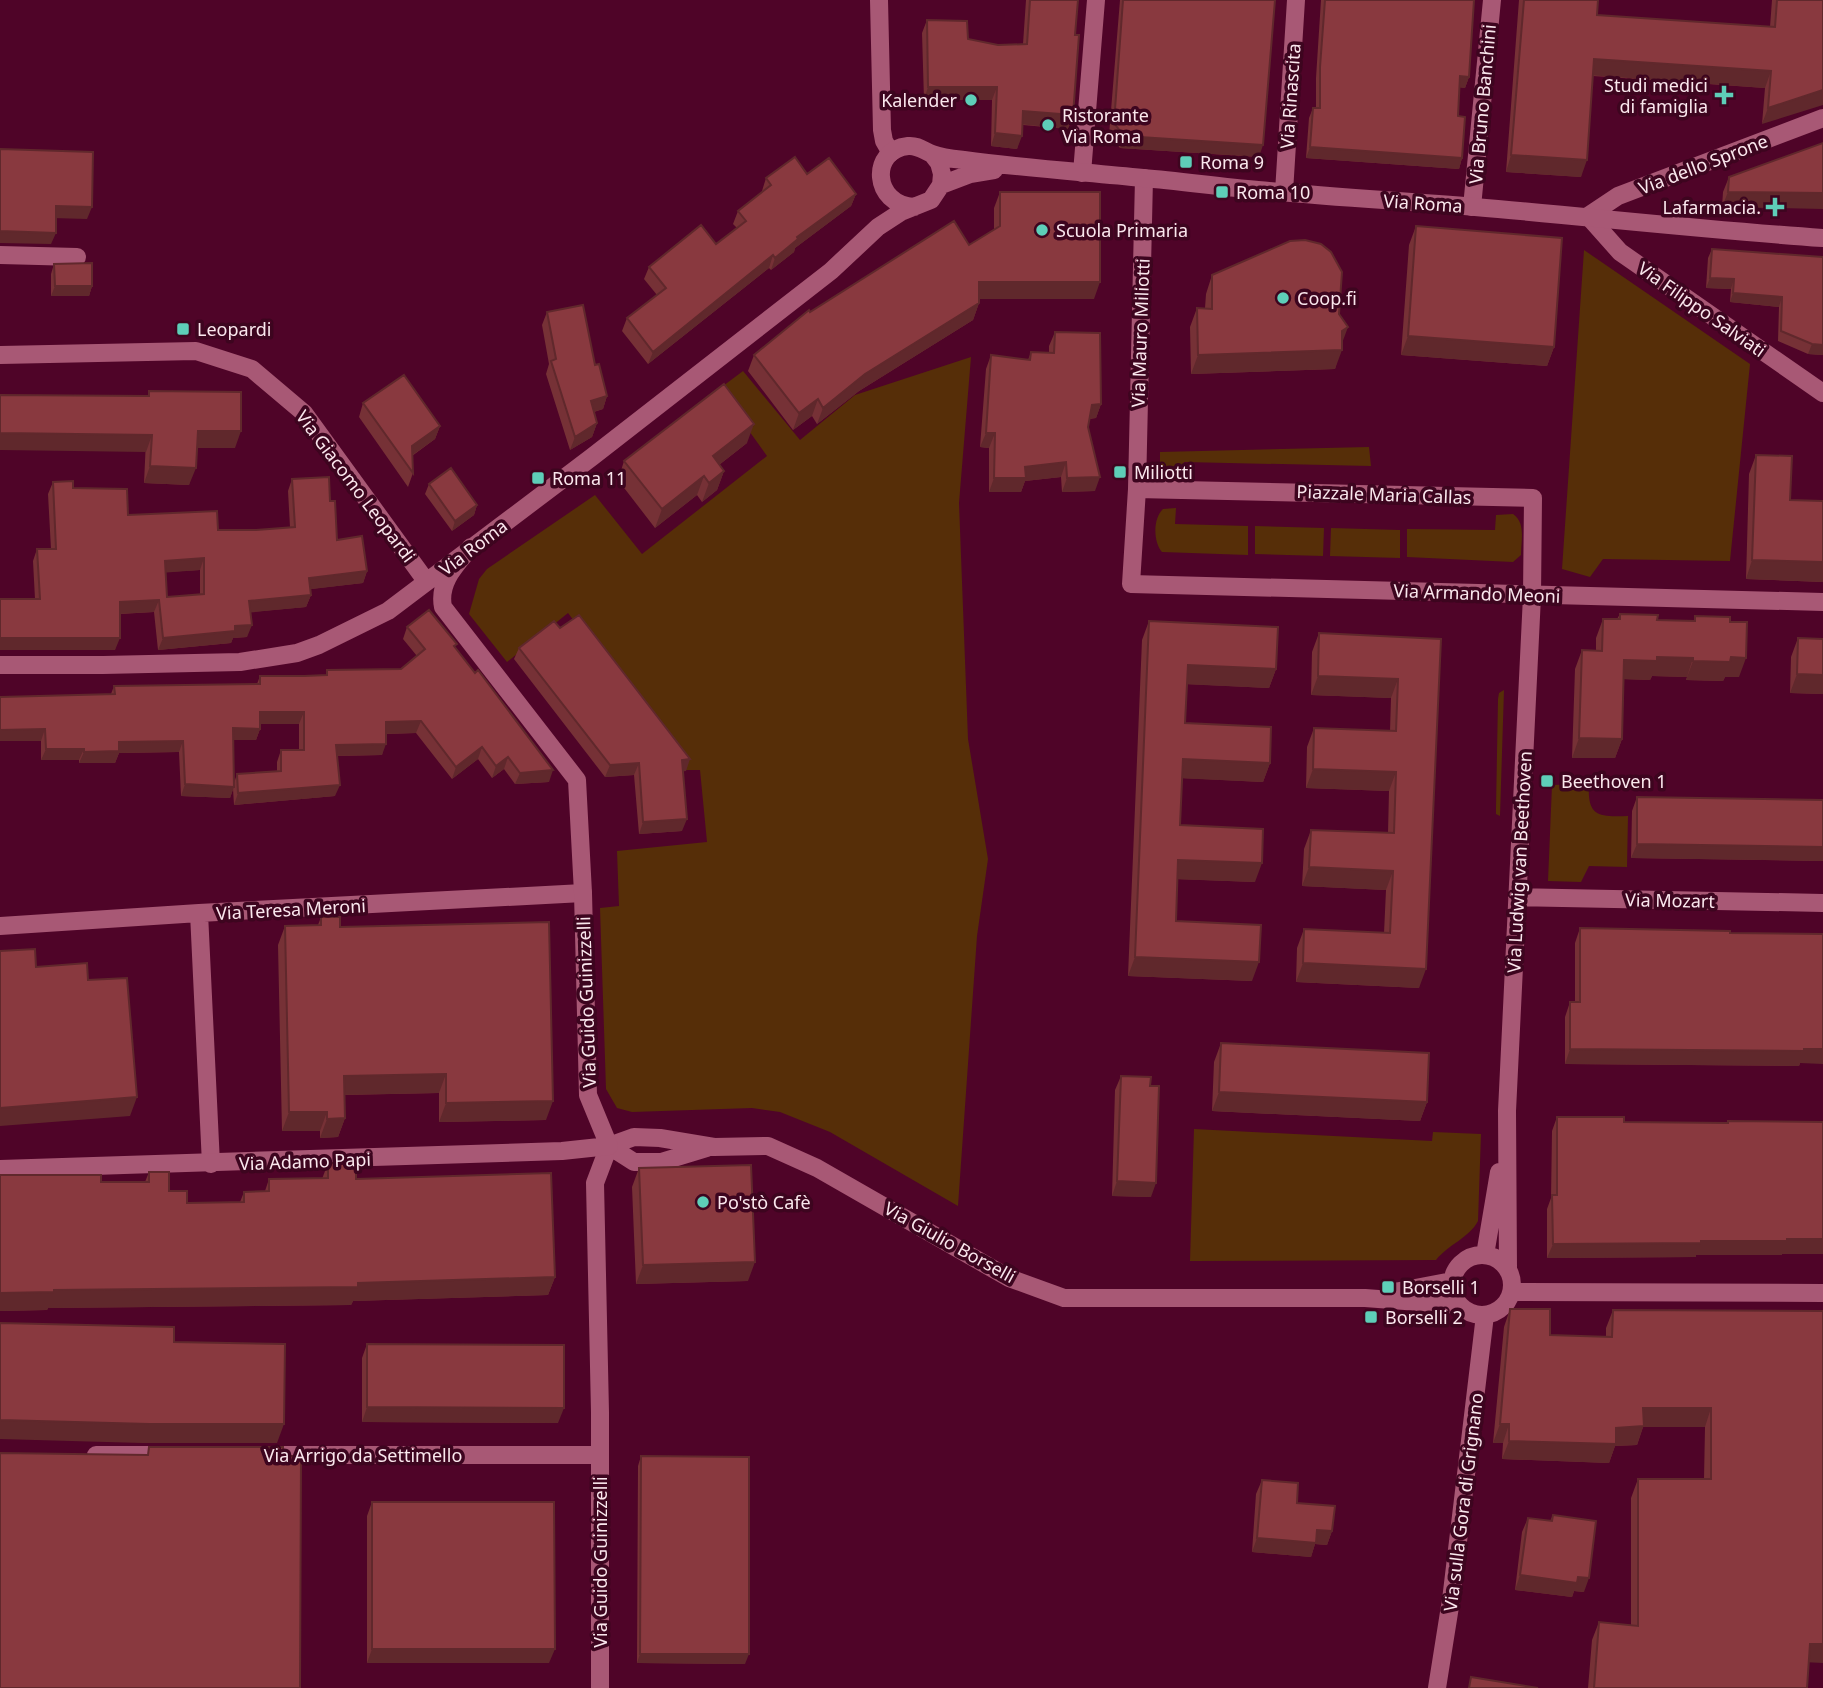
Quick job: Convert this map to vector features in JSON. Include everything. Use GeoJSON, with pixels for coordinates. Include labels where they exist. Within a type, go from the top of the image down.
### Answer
{"type":"FeatureCollection","features":[{"type":"Feature","properties":{"kind":"street"},"geometry":{"type":"LineString","coordinates":[[880,0],[883,135],[891,153]]}},
{"type":"Feature","properties":{"kind":"street"},"geometry":{"type":"LineString","coordinates":[[1082,173],[1096,0]]}},
{"type":"Feature","properties":{"kind":"street","name":"Via Rinascita"},"geometry":{"type":"LineString","coordinates":[[1284,192],[1296,0]]}},
{"type":"Feature","properties":{"kind":"street","name":"Via Bruno Banchini"},"geometry":{"type":"LineString","coordinates":[[1472,207],[1492,0]]}},
{"type":"Feature","properties":{"kind":"street","name":"Via dello Sprone"},"geometry":{"type":"LineString","coordinates":[[1588,216],[1618,196],[1823,118]]}},
{"type":"Feature","properties":{"kind":"street","name":"Via Roma"},"geometry":{"type":"LineString","coordinates":[[868,235],[880,211],[882,166],[891,153],[907,146],[925,149],[932,154],[1024,168],[1823,238]]}},
{"type":"Feature","properties":{"kind":"street"},"geometry":{"type":"LineString","coordinates":[[932,154],[939,163],[942,174],[940,186]]}},
{"type":"Feature","properties":{"kind":"street","name":"Via Roma"},"geometry":{"type":"LineString","coordinates":[[0,665],[240,662],[296,653],[319,645],[388,611],[831,271],[868,235],[888,220],[930,200],[940,186],[970,174],[1024,168]]}},
{"type":"Feature","properties":{"kind":"street","name":"Via Mauro Miliotti"},"geometry":{"type":"LineString","coordinates":[[1131,584],[1137,489],[1144,178]]}},
{"type":"Feature","properties":{"kind":"street"},"geometry":{"type":"LineString","coordinates":[[883,189],[899,205],[914,207]]}},
{"type":"Feature","properties":{"kind":"street","name":"Via Filippo Salviati"},"geometry":{"type":"LineString","coordinates":[[1588,216],[1620,252],[1823,393]]}},
{"type":"Feature","properties":{"kind":"street"},"geometry":{"type":"LineString","coordinates":[[0,255],[77,257]]}},
{"type":"Feature","properties":{"kind":"street","name":"Via Giacomo Leopardi"},"geometry":{"type":"LineString","coordinates":[[0,355],[196,351],[252,369],[304,413],[426,581]]}},
{"type":"Feature","properties":{"kind":"street","name":"Piazzale Maria Callas"},"geometry":{"type":"LineString","coordinates":[[1137,489],[1534,498],[1532,596]]}},
{"type":"Feature","properties":{"kind":"street"},"geometry":{"type":"LineString","coordinates":[[443,607],[441,597],[446,580],[471,547]]}},
{"type":"Feature","properties":{"kind":"street","name":"Via Armando Meoni"},"geometry":{"type":"LineString","coordinates":[[1131,584],[1823,602]]}},
{"type":"Feature","properties":{"kind":"street","name":"Via Ludwig van Beethoven"},"geometry":{"type":"LineString","coordinates":[[1508,1269],[1506,1129],[1532,596]]}},
{"type":"Feature","properties":{"kind":"street"},"geometry":{"type":"LineString","coordinates":[[388,611],[423,598],[433,600],[443,607]]}},
{"type":"Feature","properties":{"kind":"street","name":"Via Guido Guinizzelli"},"geometry":{"type":"LineString","coordinates":[[443,607],[577,780],[588,1095],[609,1146],[595,1183],[600,1455],[600,1688]]}},
{"type":"Feature","properties":{"kind":"street","name":"Via Teresa Meroni"},"geometry":{"type":"LineString","coordinates":[[0,926],[583,893]]}},
{"type":"Feature","properties":{"kind":"street","name":"Via Mozart"},"geometry":{"type":"LineString","coordinates":[[1517,897],[1823,903]]}},
{"type":"Feature","properties":{"kind":"street"},"geometry":{"type":"LineString","coordinates":[[199,914],[211,1164]]}},
{"type":"Feature","properties":{"kind":"street","name":"Via Ludwig van Beethoven"},"geometry":{"type":"LineString","coordinates":[[1485,1255],[1506,1129]]}},
{"type":"Feature","properties":{"kind":"street","name":"Via Giulio Borselli"},"geometry":{"type":"LineString","coordinates":[[609,1146],[634,1137],[660,1138],[714,1147],[768,1146],[817,1168],[1009,1278],[1064,1298],[1365,1298],[1460,1305]]}},
{"type":"Feature","properties":{"kind":"street","name":"Via Giulio Borselli"},"geometry":{"type":"LineString","coordinates":[[609,1146],[634,1163],[661,1162],[714,1147]]}},
{"type":"Feature","properties":{"kind":"street","name":"Via Adamo Papi"},"geometry":{"type":"LineString","coordinates":[[0,1169],[562,1151],[609,1146]]}},
{"type":"Feature","properties":{"kind":"street"},"geometry":{"type":"LineString","coordinates":[[1485,1255],[1501,1262],[1508,1269],[1512,1281],[1511,1292],[1505,1305],[1496,1312],[1486,1315],[1471,1313],[1460,1305],[1452,1291],[1452,1281],[1459,1266],[1466,1259],[1485,1255]]}},
{"type":"Feature","properties":{"kind":"street","name":"Via Giulio Borselli"},"geometry":{"type":"LineString","coordinates":[[1365,1298],[1452,1281]]}},
{"type":"Feature","properties":{"kind":"street"},"geometry":{"type":"LineString","coordinates":[[1511,1292],[1823,1293]]}},
{"type":"Feature","properties":{"kind":"street","name":"Via sulla Gora di Grignano"},"geometry":{"type":"LineString","coordinates":[[1437,1688],[1451,1600],[1486,1315]]}},
{"type":"Feature","properties":{"kind":"street"},"geometry":{"type":"LineString","coordinates":[[78,1454],[182,1455]]}},
{"type":"Feature","properties":{"kind":"street","name":"Via Arrigo da Settimello"},"geometry":{"type":"LineString","coordinates":[[247,1455],[600,1455]]}},
{"type":"Feature","properties":{"kind":"shaded area"},"geometry":{"type":"Polygon","coordinates":[[[1584,250],[1750,364],[1730,561],[1603,559],[1590,577],[1562,569],[1584,250]]]}},
{"type":"Feature","properties":{"kind":"shaded area"},"geometry":{"type":"Polygon","coordinates":[[[971,357],[959,503],[968,739],[988,859],[977,936],[958,1206],[830,1132],[780,1112],[752,1108],[632,1112],[617,1108],[606,1089],[600,908],[619,906],[617,851],[707,842],[700,770],[686,770],[568,613],[507,662],[469,614],[479,579],[487,569],[595,495],[642,554],[767,456],[719,389],[743,371],[800,440],[855,395],[971,357]]]}},
{"type":"Feature","properties":{"kind":"shaded area"},"geometry":{"type":"Polygon","coordinates":[[[1369,447],[1371,466],[1184,462],[1181,472],[1167,470],[1160,463],[1160,452],[1369,447]]]}},
{"type":"Feature","properties":{"kind":"shaded area"},"geometry":{"type":"Polygon","coordinates":[[[1176,508],[1175,524],[1248,526],[1248,555],[1162,552],[1156,536],[1157,518],[1163,509],[1176,508]]]}},
{"type":"Feature","properties":{"kind":"shaded area"},"geometry":{"type":"Polygon","coordinates":[[[1513,514],[1520,522],[1522,538],[1521,555],[1513,562],[1407,557],[1407,529],[1495,530],[1496,515],[1513,514]]]}},
{"type":"Feature","properties":{"kind":"shaded area"},"geometry":{"type":"Polygon","coordinates":[[[1255,526],[1324,528],[1323,556],[1255,554],[1255,526]]]}},
{"type":"Feature","properties":{"kind":"shaded area"},"geometry":{"type":"Polygon","coordinates":[[[1331,528],[1400,530],[1400,558],[1330,556],[1331,528]]]}},
{"type":"Feature","properties":{"kind":"shaded area"},"geometry":{"type":"Polygon","coordinates":[[[1504,690],[1500,816],[1496,814],[1498,699],[1499,693],[1504,690]]]}},
{"type":"Feature","properties":{"kind":"shaded area"},"geometry":{"type":"Polygon","coordinates":[[[1589,784],[1590,803],[1597,813],[1628,816],[1627,867],[1589,866],[1581,882],[1548,881],[1552,785],[1589,784]]]}},
{"type":"Feature","properties":{"kind":"shaded area"},"geometry":{"type":"Polygon","coordinates":[[[1194,1129],[1432,1141],[1433,1132],[1481,1134],[1478,1221],[1436,1260],[1190,1261],[1194,1129]]]}},
{"type":"Feature","properties":{"kind":"building"},"geometry":{"type":"Polygon","coordinates":[[[1030,0],[1078,0],[1075,35],[1079,35],[1073,115],[1023,111],[1022,136],[995,133],[997,87],[928,87],[927,20],[967,21],[968,39],[998,45],[1027,44],[1030,0]]]}},
{"type":"Feature","properties":{"kind":"building"},"geometry":{"type":"Polygon","coordinates":[[[1123,0],[1275,0],[1263,145],[1124,136],[1114,123],[1123,0]]]}},
{"type":"Feature","properties":{"kind":"building"},"geometry":{"type":"Polygon","coordinates":[[[1325,0],[1474,0],[1469,77],[1460,76],[1458,116],[1465,117],[1462,158],[1310,147],[1313,108],[1320,108],[1325,0]]]}},
{"type":"Feature","properties":{"kind":"building"},"geometry":{"type":"Polygon","coordinates":[[[1524,0],[1598,0],[1597,15],[1775,27],[1777,0],[1823,0],[1823,90],[1768,108],[1771,71],[1594,59],[1587,160],[1511,155],[1524,0]]]}},
{"type":"Feature","properties":{"kind":"building"},"geometry":{"type":"Polygon","coordinates":[[[1823,143],[1823,193],[1728,192],[1729,177],[1823,143]]]}},
{"type":"Feature","properties":{"kind":"building"},"geometry":{"type":"Polygon","coordinates":[[[0,149],[93,152],[92,207],[56,206],[56,233],[0,231],[0,149]]]}},
{"type":"Feature","properties":{"kind":"building"},"geometry":{"type":"Polygon","coordinates":[[[795,157],[807,174],[829,158],[856,194],[797,237],[798,239],[775,258],[773,255],[653,352],[627,318],[666,288],[649,267],[701,225],[716,244],[746,221],[738,211],[771,185],[766,178],[795,157]]]}},
{"type":"Feature","properties":{"kind":"building"},"geometry":{"type":"Polygon","coordinates":[[[1000,192],[1100,192],[1100,282],[979,282],[979,303],[865,374],[823,408],[818,399],[799,413],[754,355],[809,310],[810,312],[954,221],[969,245],[1000,226],[1000,192]]]}},
{"type":"Feature","properties":{"kind":"building"},"geometry":{"type":"Polygon","coordinates":[[[1416,226],[1562,238],[1554,347],[1408,336],[1416,226]]]}},
{"type":"Feature","properties":{"kind":"building"},"geometry":{"type":"Polygon","coordinates":[[[1305,240],[1321,244],[1331,252],[1342,272],[1339,314],[1348,327],[1342,331],[1342,350],[1198,355],[1197,308],[1212,309],[1212,275],[1290,241],[1305,240]]]}},
{"type":"Feature","properties":{"kind":"building"},"geometry":{"type":"Polygon","coordinates":[[[1712,249],[1823,257],[1823,345],[1812,344],[1781,331],[1782,297],[1733,293],[1734,279],[1710,278],[1712,249]]]}},
{"type":"Feature","properties":{"kind":"building"},"geometry":{"type":"Polygon","coordinates":[[[92,263],[92,286],[55,286],[54,264],[92,263]]]}},
{"type":"Feature","properties":{"kind":"building"},"geometry":{"type":"Polygon","coordinates":[[[583,305],[595,365],[599,364],[607,396],[591,401],[597,423],[575,437],[551,361],[556,359],[547,312],[583,305]]]}},
{"type":"Feature","properties":{"kind":"building"},"geometry":{"type":"Polygon","coordinates":[[[1055,332],[1100,333],[1101,404],[1092,405],[1088,427],[1100,477],[1067,478],[1066,462],[1025,467],[1026,478],[994,478],[995,433],[986,433],[991,355],[1030,360],[1031,352],[1054,353],[1055,332]]]}},
{"type":"Feature","properties":{"kind":"building"},"geometry":{"type":"Polygon","coordinates":[[[404,375],[440,426],[412,446],[413,473],[363,403],[404,375]]]}},
{"type":"Feature","properties":{"kind":"building"},"geometry":{"type":"Polygon","coordinates":[[[724,384],[754,424],[713,456],[724,471],[709,483],[704,476],[662,509],[624,461],[724,384]]]}},
{"type":"Feature","properties":{"kind":"building"},"geometry":{"type":"Polygon","coordinates":[[[149,391],[241,392],[241,431],[198,431],[196,468],[150,466],[152,435],[0,433],[0,395],[149,396],[149,391]]]}},
{"type":"Feature","properties":{"kind":"building"},"geometry":{"type":"Polygon","coordinates":[[[1756,455],[1792,456],[1790,500],[1823,501],[1823,562],[1752,560],[1756,455]]]}},
{"type":"Feature","properties":{"kind":"building"},"geometry":{"type":"Polygon","coordinates":[[[451,468],[477,505],[455,521],[429,484],[451,468]]]}},
{"type":"Feature","properties":{"kind":"building"},"geometry":{"type":"Polygon","coordinates":[[[329,477],[330,501],[335,501],[337,540],[362,536],[367,571],[309,578],[311,595],[249,601],[252,625],[235,626],[235,631],[163,638],[159,600],[120,602],[120,638],[0,638],[0,599],[40,599],[37,549],[56,549],[53,482],[73,481],[73,488],[127,489],[128,515],[217,511],[218,530],[256,530],[295,527],[292,479],[329,477]],[[204,558],[165,561],[167,597],[204,594],[204,558]]]}},
{"type":"Feature","properties":{"kind":"building"},"geometry":{"type":"Polygon","coordinates":[[[429,610],[457,644],[454,646],[475,673],[478,670],[553,770],[520,773],[508,757],[496,766],[482,747],[456,767],[421,721],[386,722],[386,744],[336,745],[340,785],[238,793],[237,774],[281,771],[281,750],[304,750],[304,712],[260,712],[260,729],[233,728],[234,787],[185,784],[183,741],[119,742],[119,751],[84,752],[84,749],[46,749],[45,729],[0,730],[0,697],[115,694],[114,686],[260,684],[260,676],[327,675],[327,670],[401,669],[425,649],[407,627],[429,610]]]}},
{"type":"Feature","properties":{"kind":"building"},"geometry":{"type":"Polygon","coordinates":[[[1620,614],[1658,615],[1657,620],[1695,621],[1695,616],[1730,617],[1730,622],[1747,622],[1746,658],[1731,657],[1730,662],[1657,657],[1657,661],[1624,660],[1622,739],[1579,738],[1582,650],[1602,651],[1603,619],[1620,619],[1620,614]]]}},
{"type":"Feature","properties":{"kind":"building"},"geometry":{"type":"Polygon","coordinates":[[[579,615],[690,759],[682,760],[687,819],[643,822],[639,763],[610,765],[519,648],[554,621],[560,628],[579,615]]]}},
{"type":"Feature","properties":{"kind":"building"},"geometry":{"type":"Polygon","coordinates":[[[1149,621],[1278,627],[1276,669],[1188,665],[1185,723],[1271,727],[1270,763],[1183,759],[1180,825],[1263,829],[1262,863],[1178,860],[1176,921],[1261,925],[1259,962],[1135,957],[1149,621]]]}},
{"type":"Feature","properties":{"kind":"building"},"geometry":{"type":"Polygon","coordinates":[[[1319,633],[1441,639],[1426,969],[1303,963],[1304,929],[1390,933],[1393,871],[1309,867],[1311,830],[1394,833],[1396,772],[1313,769],[1314,728],[1396,731],[1398,679],[1318,676],[1319,633]]]}},
{"type":"Feature","properties":{"kind":"building"},"geometry":{"type":"Polygon","coordinates":[[[1798,638],[1823,639],[1823,675],[1797,674],[1798,638]]]}},
{"type":"Feature","properties":{"kind":"building"},"geometry":{"type":"Polygon","coordinates":[[[1637,797],[1823,800],[1823,847],[1637,844],[1637,797]]]}},
{"type":"Feature","properties":{"kind":"building"},"geometry":{"type":"Polygon","coordinates":[[[321,917],[340,917],[340,927],[549,922],[553,1101],[446,1103],[446,1074],[344,1076],[345,1118],[327,1119],[327,1112],[289,1112],[285,926],[321,925],[321,917]]]}},
{"type":"Feature","properties":{"kind":"building"},"geometry":{"type":"Polygon","coordinates":[[[1580,928],[1823,934],[1823,1049],[1570,1049],[1570,1002],[1580,1002],[1580,928]]]}},
{"type":"Feature","properties":{"kind":"building"},"geometry":{"type":"Polygon","coordinates":[[[35,949],[36,967],[87,963],[88,980],[127,978],[137,1097],[0,1108],[0,951],[35,949]]]}},
{"type":"Feature","properties":{"kind":"building"},"geometry":{"type":"Polygon","coordinates":[[[1221,1043],[1429,1053],[1427,1102],[1219,1092],[1221,1043]]]}},
{"type":"Feature","properties":{"kind":"building"},"geometry":{"type":"Polygon","coordinates":[[[1121,1076],[1151,1077],[1150,1086],[1159,1086],[1156,1183],[1117,1181],[1121,1076]]]}},
{"type":"Feature","properties":{"kind":"building"},"geometry":{"type":"Polygon","coordinates":[[[1557,1117],[1624,1117],[1624,1122],[1823,1122],[1823,1239],[1553,1244],[1552,1195],[1557,1195],[1557,1117]]]}},
{"type":"Feature","properties":{"kind":"building"},"geometry":{"type":"Polygon","coordinates":[[[328,1163],[356,1163],[356,1179],[551,1173],[555,1277],[358,1283],[358,1287],[0,1293],[0,1175],[101,1175],[101,1182],[149,1182],[149,1172],[169,1172],[169,1191],[187,1191],[187,1203],[244,1202],[244,1192],[269,1191],[269,1179],[328,1178],[328,1163]]]}},
{"type":"Feature","properties":{"kind":"building"},"geometry":{"type":"Polygon","coordinates":[[[751,1165],[755,1262],[643,1265],[639,1168],[751,1165]]]}},
{"type":"Feature","properties":{"kind":"building"},"geometry":{"type":"Polygon","coordinates":[[[1510,1309],[1550,1309],[1550,1335],[1612,1337],[1613,1310],[1823,1311],[1823,1644],[1810,1644],[1807,1688],[1594,1688],[1599,1622],[1638,1626],[1638,1479],[1711,1479],[1711,1408],[1643,1408],[1644,1426],[1616,1428],[1616,1444],[1509,1441],[1509,1424],[1500,1424],[1510,1309]]]}},
{"type":"Feature","properties":{"kind":"building"},"geometry":{"type":"Polygon","coordinates":[[[0,1323],[174,1327],[174,1342],[285,1344],[284,1424],[0,1420],[0,1323]]]}},
{"type":"Feature","properties":{"kind":"building"},"geometry":{"type":"Polygon","coordinates":[[[367,1344],[564,1345],[564,1408],[367,1407],[367,1344]]]}},
{"type":"Feature","properties":{"kind":"building"},"geometry":{"type":"Polygon","coordinates":[[[149,1447],[283,1447],[283,1456],[301,1456],[300,1688],[0,1688],[0,1453],[148,1455],[149,1447]]]}},
{"type":"Feature","properties":{"kind":"building"},"geometry":{"type":"Polygon","coordinates":[[[641,1456],[749,1457],[749,1654],[640,1654],[641,1456]]]}},
{"type":"Feature","properties":{"kind":"building"},"geometry":{"type":"Polygon","coordinates":[[[1262,1480],[1298,1483],[1297,1503],[1335,1506],[1332,1531],[1317,1530],[1316,1543],[1257,1538],[1262,1480]]]}},
{"type":"Feature","properties":{"kind":"building"},"geometry":{"type":"Polygon","coordinates":[[[372,1502],[554,1502],[555,1649],[372,1649],[372,1502]]]}},
{"type":"Feature","properties":{"kind":"building"},"geometry":{"type":"Polygon","coordinates":[[[1553,1515],[1596,1521],[1589,1578],[1578,1577],[1577,1583],[1520,1575],[1528,1518],[1552,1521],[1553,1515]]]}},
{"type":"Feature","properties":{"kind":"building"},"geometry":{"type":"Polygon","coordinates":[[[1471,1677],[1538,1688],[1469,1688],[1471,1677]]]}},
{"type":"Feature","properties":{"kind":"place","name":"Studi medici di famiglia"},"geometry":{"type":"Point","coordinates":[1724,95]}},
{"type":"Feature","properties":{"kind":"place","name":"Kalender"},"geometry":{"type":"Point","coordinates":[971,100]}},
{"type":"Feature","properties":{"kind":"place","name":"Ristorante Via Roma"},"geometry":{"type":"Point","coordinates":[1048,125]}},
{"type":"Feature","properties":{"kind":"place","name":"Roma 9"},"geometry":{"type":"Point","coordinates":[1186,162]}},
{"type":"Feature","properties":{"kind":"place","name":"Roma 10"},"geometry":{"type":"Point","coordinates":[1222,192]}},
{"type":"Feature","properties":{"kind":"place","name":"Lafarmacia."},"geometry":{"type":"Point","coordinates":[1775,207]}},
{"type":"Feature","properties":{"kind":"place","name":"Scuola Primaria"},"geometry":{"type":"Point","coordinates":[1042,230]}},
{"type":"Feature","properties":{"kind":"place","name":"Coop.fi"},"geometry":{"type":"Point","coordinates":[1283,298]}},
{"type":"Feature","properties":{"kind":"place","name":"Leopardi"},"geometry":{"type":"Point","coordinates":[183,329]}},
{"type":"Feature","properties":{"kind":"place","name":"Miliotti"},"geometry":{"type":"Point","coordinates":[1120,472]}},
{"type":"Feature","properties":{"kind":"place","name":"Roma 11"},"geometry":{"type":"Point","coordinates":[538,478]}},
{"type":"Feature","properties":{"kind":"place","name":"Beethoven 1"},"geometry":{"type":"Point","coordinates":[1547,781]}},
{"type":"Feature","properties":{"kind":"place","name":"Po'stò Cafè"},"geometry":{"type":"Point","coordinates":[703,1202]}},
{"type":"Feature","properties":{"kind":"place","name":"Borselli 1"},"geometry":{"type":"Point","coordinates":[1388,1287]}},
{"type":"Feature","properties":{"kind":"place","name":"Borselli 2"},"geometry":{"type":"Point","coordinates":[1371,1317]}}]}
